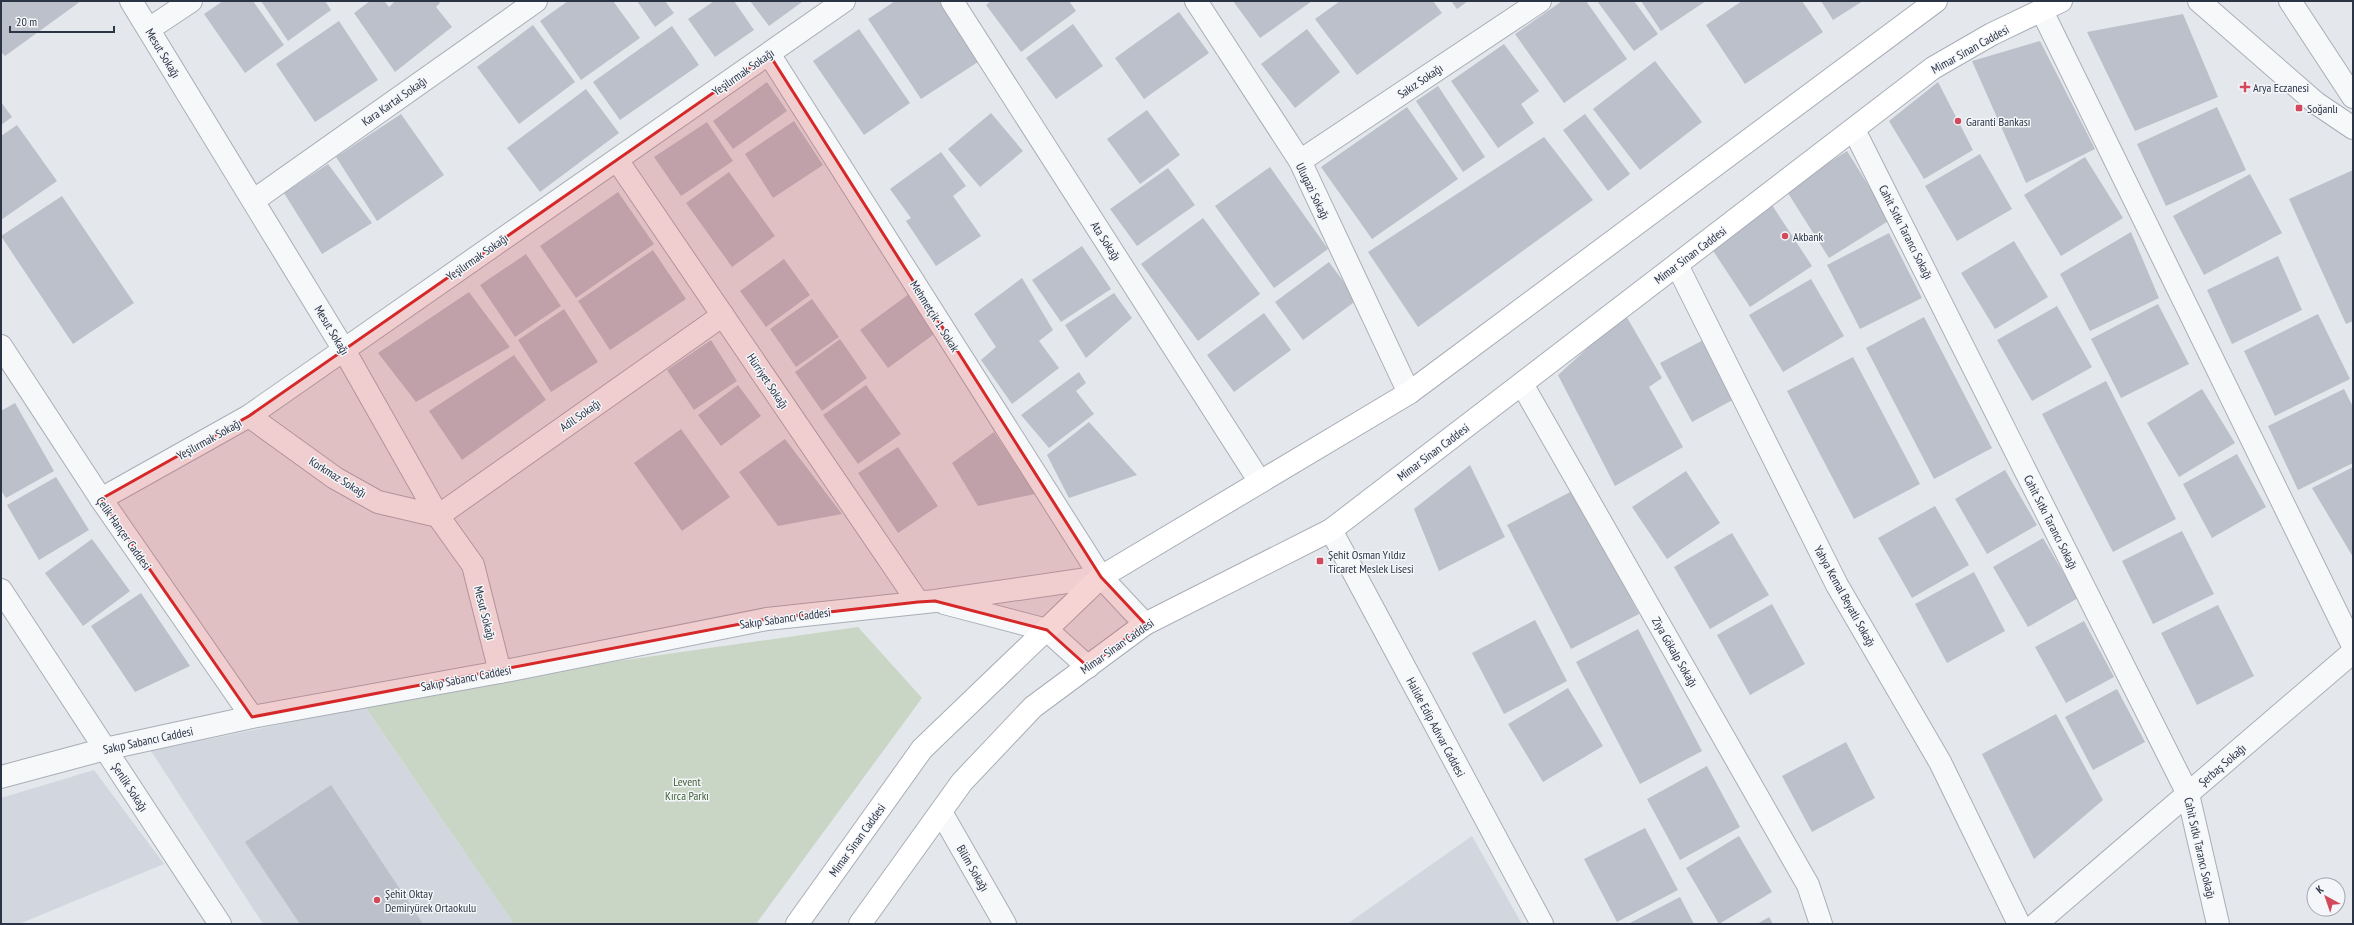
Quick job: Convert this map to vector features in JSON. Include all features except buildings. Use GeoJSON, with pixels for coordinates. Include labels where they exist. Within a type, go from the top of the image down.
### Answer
{"type":"FeatureCollection","features":[{"type":"Feature","properties":{"kind":"main road","name":"Mimar Sinan Caddesi"},"geometry":{"type":"LineString","coordinates":[[797,924],[922,749],[1101,577],[1409,393],[1936,1]]}},
{"type":"Feature","properties":{"kind":"main road","name":"Mimar Sinan Caddesi"},"geometry":{"type":"LineString","coordinates":[[860,924],[962,782],[1033,707],[1145,624],[1331,530],[1933,68],[1992,34],[2052,6]]}},
{"type":"Feature","properties":{"kind":"street","name":"Mesut Sokağı"},"geometry":{"type":"LineString","coordinates":[[131,1],[344,350],[438,516],[473,565],[500,672]]}},
{"type":"Feature","properties":{"kind":"street"},"geometry":{"type":"LineString","coordinates":[[149,29],[190,1]]}},
{"type":"Feature","properties":{"kind":"street","name":"Kara Kartal Sokağı"},"geometry":{"type":"LineString","coordinates":[[253,201],[536,1]]}},
{"type":"Feature","properties":{"kind":"street","name":"Yeşilırmak Sokağı"},"geometry":{"type":"LineString","coordinates":[[101,499],[249,416],[844,1]]}},
{"type":"Feature","properties":{"kind":"street","name":"Ata Sokağı"},"geometry":{"type":"LineString","coordinates":[[952,1],[1260,482]]}},
{"type":"Feature","properties":{"kind":"street","name":"Ulugazi Sokağı"},"geometry":{"type":"LineString","coordinates":[[1196,1],[1300,161],[1409,393]]}},
{"type":"Feature","properties":{"kind":"street","name":"Sakız Sokağı"},"geometry":{"type":"LineString","coordinates":[[1300,161],[1540,1]]}},
{"type":"Feature","properties":{"kind":"street"},"geometry":{"type":"LineString","coordinates":[[2199,1],[2316,103],[2353,128]]}},
{"type":"Feature","properties":{"kind":"street"},"geometry":{"type":"LineString","coordinates":[[2290,1],[2353,97]]}},
{"type":"Feature","properties":{"kind":"street"},"geometry":{"type":"LineString","coordinates":[[2052,6],[2353,646]]}},
{"type":"Feature","properties":{"kind":"street","name":"Mehmetçik 1. Sokak"},"geometry":{"type":"LineString","coordinates":[[769,54],[1101,577],[1145,624]]}},
{"type":"Feature","properties":{"kind":"street","name":"Cahit Sıtkı Tarancı Sokağı"},"geometry":{"type":"LineString","coordinates":[[1854,130],[2188,794],[2218,924]]}},
{"type":"Feature","properties":{"kind":"street","name":"Hürriyet Sokağı"},"geometry":{"type":"LineString","coordinates":[[616,160],[927,602]]}},
{"type":"Feature","properties":{"kind":"street","name":"Yahya Kemal Beyatlı Sokağı"},"geometry":{"type":"LineString","coordinates":[[1677,265],[1837,585],[1940,762],[2019,924]]}},
{"type":"Feature","properties":{"kind":"street","name":"Adil Sokağı"},"geometry":{"type":"LineString","coordinates":[[438,516],[723,314]]}},
{"type":"Feature","properties":{"kind":"street","name":"Çelik Hançer Caddesi"},"geometry":{"type":"LineString","coordinates":[[1,346],[101,499],[252,717]]}},
{"type":"Feature","properties":{"kind":"street","name":"Ziya Gökalp Sokağı"},"geometry":{"type":"LineString","coordinates":[[1522,384],[1808,885],[1820,924]]}},
{"type":"Feature","properties":{"kind":"street","name":"Korkmaz Sokağı"},"geometry":{"type":"LineString","coordinates":[[249,416],[335,478],[378,502],[438,516]]}},
{"type":"Feature","properties":{"kind":"street","name":"Halide Edip Adıvar Caddesi"},"geometry":{"type":"LineString","coordinates":[[1331,530],[1542,924]]}},
{"type":"Feature","properties":{"kind":"street","name":"Sakıp Sabancı Caddesi"},"geometry":{"type":"LineString","coordinates":[[1,777],[105,749],[252,717],[500,672],[766,618],[927,602],[1101,577]]}},
{"type":"Feature","properties":{"kind":"street","name":"Şenlik Sokağı"},"geometry":{"type":"LineString","coordinates":[[1,590],[220,924]]}},
{"type":"Feature","properties":{"kind":"street"},"geometry":{"type":"LineString","coordinates":[[927,602],[1047,630],[1088,666]]}},
{"type":"Feature","properties":{"kind":"street","name":"Şerbaş Sokağı"},"geometry":{"type":"LineString","coordinates":[[2036,924],[2353,652]]}},
{"type":"Feature","properties":{"kind":"street","name":"Bilim Sokağı"},"geometry":{"type":"LineString","coordinates":[[941,812],[1005,924]]}},
{"type":"Feature","properties":{"kind":"highlighted area"},"geometry":{"type":"Polygon","coordinates":[[[769,54],[1101,577],[1145,624],[1088,667],[1047,630],[935,601],[918,602],[767,619],[252,717],[101,499],[249,416],[769,54]]]}},
{"type":"Feature","properties":{"kind":"shaded area"},"geometry":{"type":"Polygon","coordinates":[[[365,707],[514,924],[263,924],[151,751],[365,707]]]}},
{"type":"Feature","properties":{"kind":"shaded area"},"geometry":{"type":"Polygon","coordinates":[[[94,770],[164,864],[19,924],[1,924],[1,798],[94,770]]]}},
{"type":"Feature","properties":{"kind":"shaded area"},"geometry":{"type":"Polygon","coordinates":[[[1472,836],[1522,924],[1347,924],[1472,836]]]}},
{"type":"Feature","properties":{"kind":"green space","name":"Levent Kırca Parkı"},"geometry":{"type":"Polygon","coordinates":[[[858,627],[922,698],[756,924],[514,924],[359,698],[858,627]]]}},
{"type":"Feature","properties":{"kind":"place","name":"Arya Eczanesi"},"geometry":{"type":"Point","coordinates":[2245,87]}},
{"type":"Feature","properties":{"kind":"place","name":"Soğanlı"},"geometry":{"type":"Point","coordinates":[2299,108]}},
{"type":"Feature","properties":{"kind":"place","name":"Garanti Bankası"},"geometry":{"type":"Point","coordinates":[1958,121]}},
{"type":"Feature","properties":{"kind":"place","name":"Akbank"},"geometry":{"type":"Point","coordinates":[1785,236]}},
{"type":"Feature","properties":{"kind":"place","name":"Şehit Osman Yıldız Ticaret Meslek Lisesi"},"geometry":{"type":"Point","coordinates":[1320,561]}},
{"type":"Feature","properties":{"kind":"place","name":"Şehit Oktay Demiryürek Ortaokulu"},"geometry":{"type":"Point","coordinates":[377,900]}}]}
